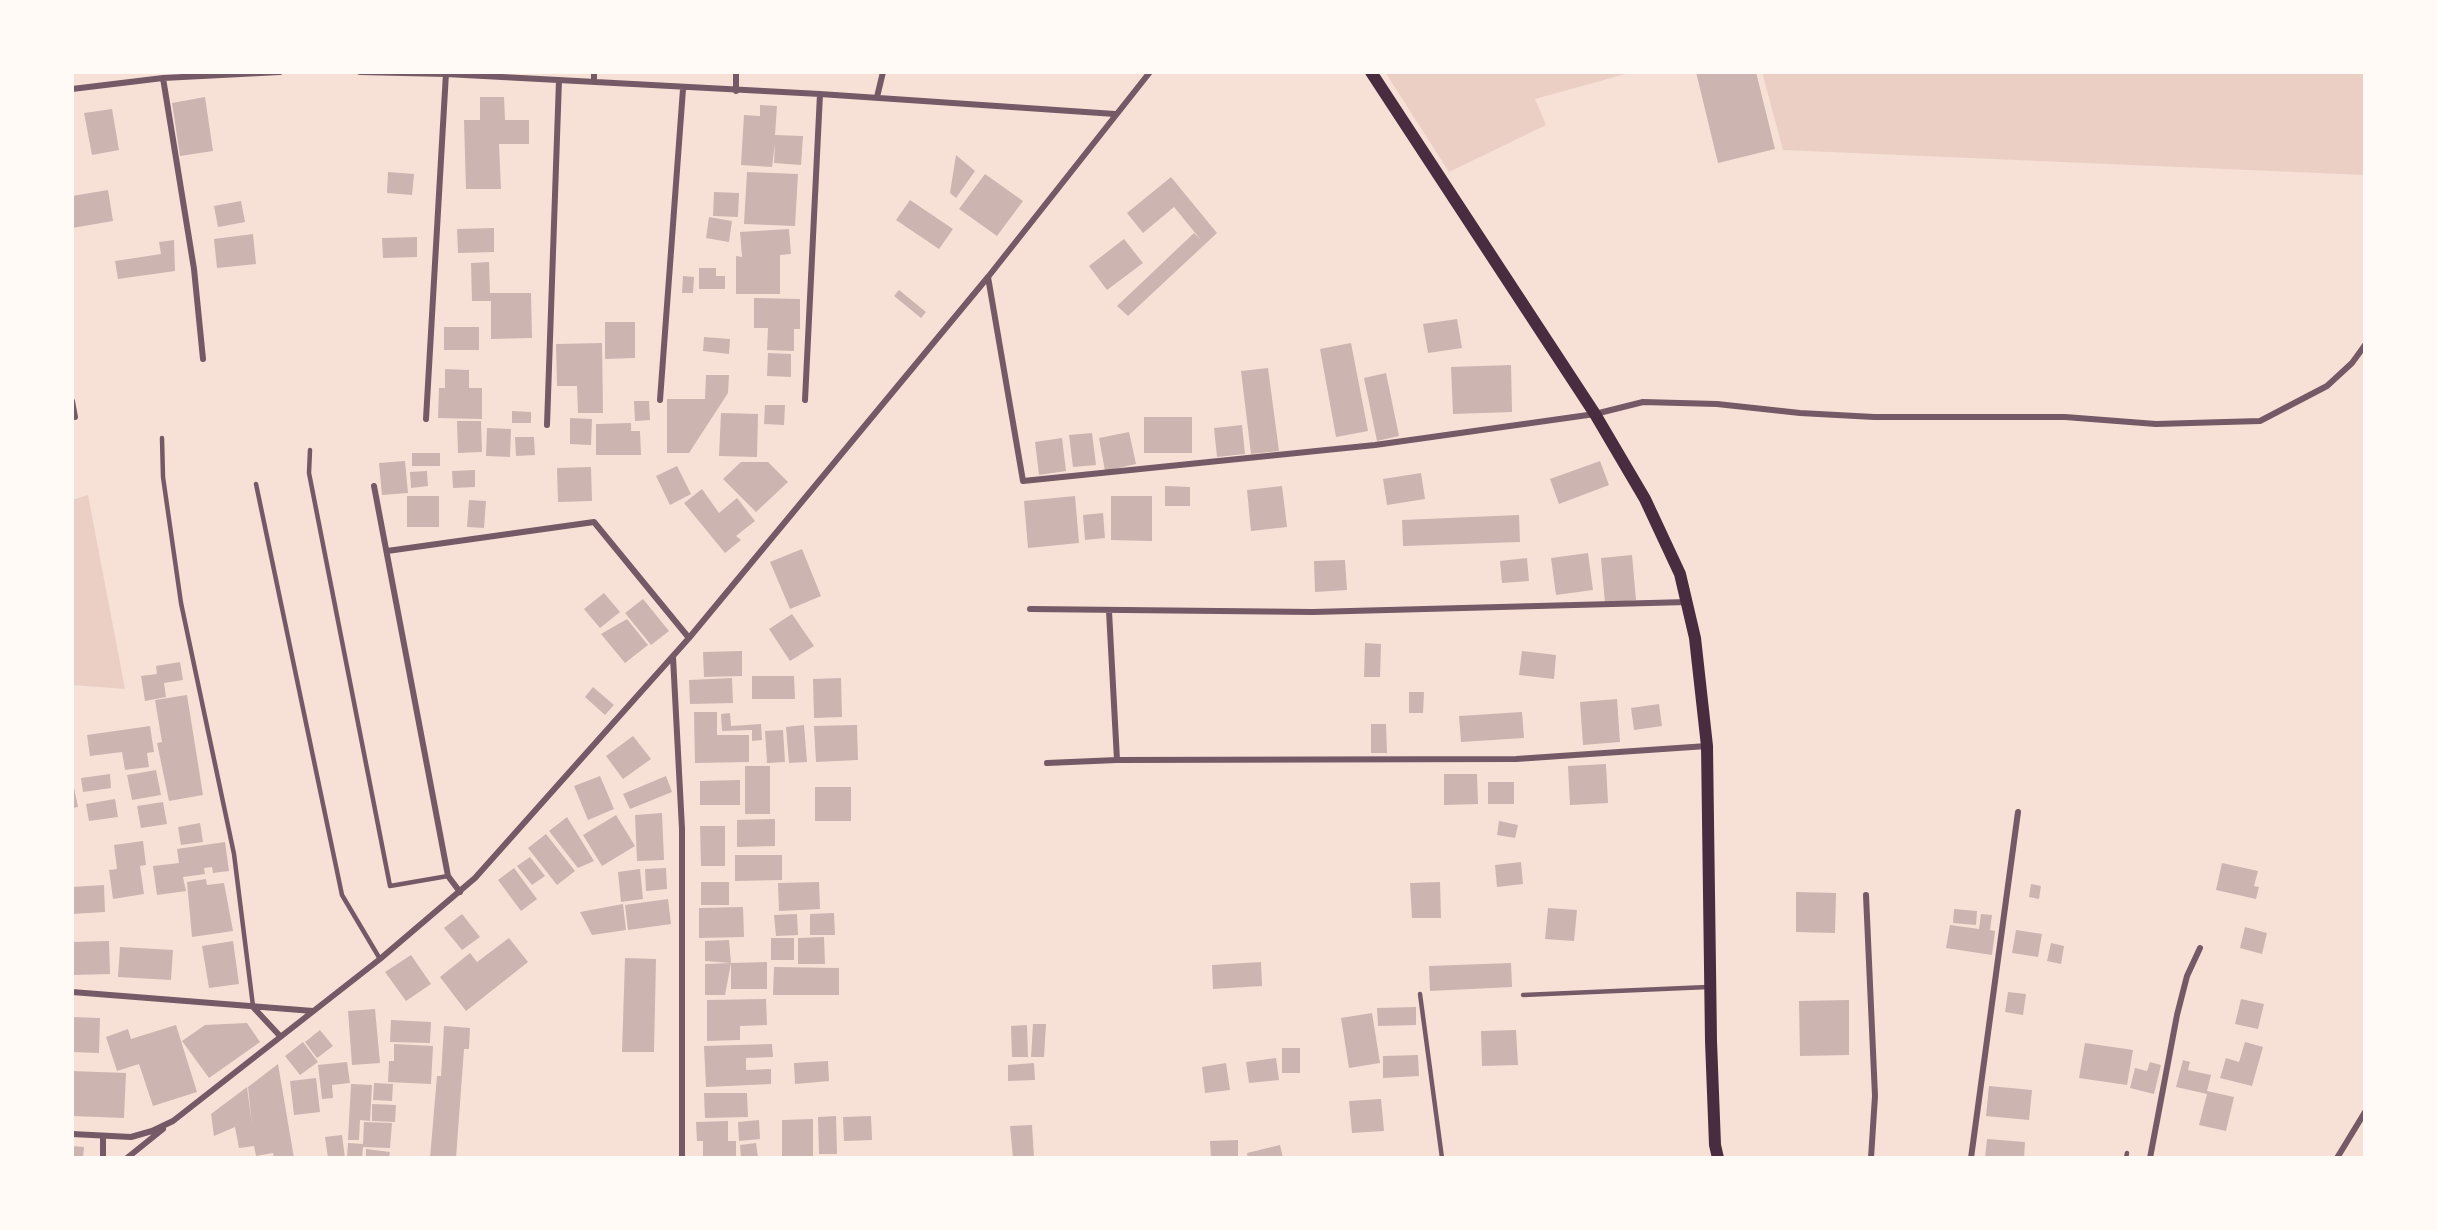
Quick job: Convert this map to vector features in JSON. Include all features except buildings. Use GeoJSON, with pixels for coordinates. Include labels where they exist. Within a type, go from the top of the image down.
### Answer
{"type":"FeatureCollection","features":[{"type":"Feature","properties":{"kind":"main road"},"geometry":{"type":"LineString","coordinates":[[1371,72],[1595,414],[1658,523],[1680,574],[1688,602],[1702,680],[1707,746],[1710,987],[1717,1158]]}},
{"type":"Feature","properties":{"kind":"street"},"geometry":{"type":"LineString","coordinates":[[72,89],[163,78],[280,72]]}},
{"type":"Feature","properties":{"kind":"street"},"geometry":{"type":"LineString","coordinates":[[360,72],[446,73],[683,89],[877,97],[1115,114]]}},
{"type":"Feature","properties":{"kind":"street"},"geometry":{"type":"LineString","coordinates":[[594,72],[594,82]]}},
{"type":"Feature","properties":{"kind":"street"},"geometry":{"type":"LineString","coordinates":[[736,72],[736,91]]}},
{"type":"Feature","properties":{"kind":"street"},"geometry":{"type":"LineString","coordinates":[[877,97],[883,72]]}},
{"type":"Feature","properties":{"kind":"street"},"geometry":{"type":"LineString","coordinates":[[127,1158],[380,959],[460,892],[689,638],[988,277],[1150,72]]}},
{"type":"Feature","properties":{"kind":"street"},"geometry":{"type":"LineString","coordinates":[[426,419],[446,73]]}},
{"type":"Feature","properties":{"kind":"street"},"geometry":{"type":"LineString","coordinates":[[163,78],[194,269],[203,359]]}},
{"type":"Feature","properties":{"kind":"street"},"geometry":{"type":"LineString","coordinates":[[547,424],[559,81]]}},
{"type":"Feature","properties":{"kind":"street"},"geometry":{"type":"LineString","coordinates":[[660,400],[683,89]]}},
{"type":"Feature","properties":{"kind":"street"},"geometry":{"type":"LineString","coordinates":[[805,400],[820,94]]}},
{"type":"Feature","properties":{"kind":"street"},"geometry":{"type":"LineString","coordinates":[[988,277],[1023,481],[1375,445],[1595,414],[1643,402],[1718,404],[1800,413],[1874,417],[2064,417],[2156,424],[2260,421],[2327,386],[2352,363],[2365,345]]}},
{"type":"Feature","properties":{"kind":"street"},"geometry":{"type":"LineString","coordinates":[[72,401],[75,417]]}},
{"type":"Feature","properties":{"kind":"street"},"geometry":{"type":"LineString","coordinates":[[374,486],[448,876],[460,892]]}},
{"type":"Feature","properties":{"kind":"street"},"geometry":{"type":"LineString","coordinates":[[387,551],[594,522],[689,638]]}},
{"type":"Feature","properties":{"kind":"street"},"geometry":{"type":"LineString","coordinates":[[1030,609],[1313,612],[1688,602]]}},
{"type":"Feature","properties":{"kind":"street"},"geometry":{"type":"LineString","coordinates":[[1109,611],[1117,760]]}},
{"type":"Feature","properties":{"kind":"street"},"geometry":{"type":"LineString","coordinates":[[673,657],[682,829],[682,1158]]}},
{"type":"Feature","properties":{"kind":"street"},"geometry":{"type":"LineString","coordinates":[[1047,763],[1117,760],[1516,759],[1707,746]]}},
{"type":"Feature","properties":{"kind":"street"},"geometry":{"type":"LineString","coordinates":[[1971,1158],[2018,812]]}},
{"type":"Feature","properties":{"kind":"street"},"geometry":{"type":"LineString","coordinates":[[1866,895],[1875,1096],[1871,1158]]}},
{"type":"Feature","properties":{"kind":"street"},"geometry":{"type":"LineString","coordinates":[[2150,1158],[2177,1015],[2187,976],[2200,948]]}},
{"type":"Feature","properties":{"kind":"street"},"geometry":{"type":"LineString","coordinates":[[72,992],[313,1011]]}},
{"type":"Feature","properties":{"kind":"street"},"geometry":{"type":"LineString","coordinates":[[253,1006],[280,1036]]}},
{"type":"Feature","properties":{"kind":"street"},"geometry":{"type":"LineString","coordinates":[[2337,1158],[2365,1112]]}},
{"type":"Feature","properties":{"kind":"street"},"geometry":{"type":"LineString","coordinates":[[72,1134],[141,1135],[173,1121]]}},
{"type":"Feature","properties":{"kind":"street"},"geometry":{"type":"LineString","coordinates":[[103,1136],[103,1158]]}},
{"type":"Feature","properties":{"kind":"lane"},"geometry":{"type":"LineString","coordinates":[[162,438],[163,477],[181,603],[234,854],[253,1006]]}},
{"type":"Feature","properties":{"kind":"lane"},"geometry":{"type":"LineString","coordinates":[[310,450],[309,473],[390,886],[448,876]]}},
{"type":"Feature","properties":{"kind":"lane"},"geometry":{"type":"LineString","coordinates":[[256,484],[342,896],[380,959]]}},
{"type":"Feature","properties":{"kind":"lane"},"geometry":{"type":"LineString","coordinates":[[1523,994],[1710,987]]}},
{"type":"Feature","properties":{"kind":"lane"},"geometry":{"type":"LineString","coordinates":[[1420,994],[1442,1158]]}},
{"type":"Feature","properties":{"kind":"shaded area"},"geometry":{"type":"Polygon","coordinates":[[[1385,72],[1633,72],[1535,99],[1546,125],[1449,172],[1385,72]]]}},
{"type":"Feature","properties":{"kind":"shaded area"},"geometry":{"type":"Polygon","coordinates":[[[1762,72],[2365,72],[2365,175],[1783,150],[1762,72]]]}},
{"type":"Feature","properties":{"kind":"shaded area"},"geometry":{"type":"Polygon","coordinates":[[[88,495],[125,689],[72,685],[72,500],[88,495]]]}}]}
